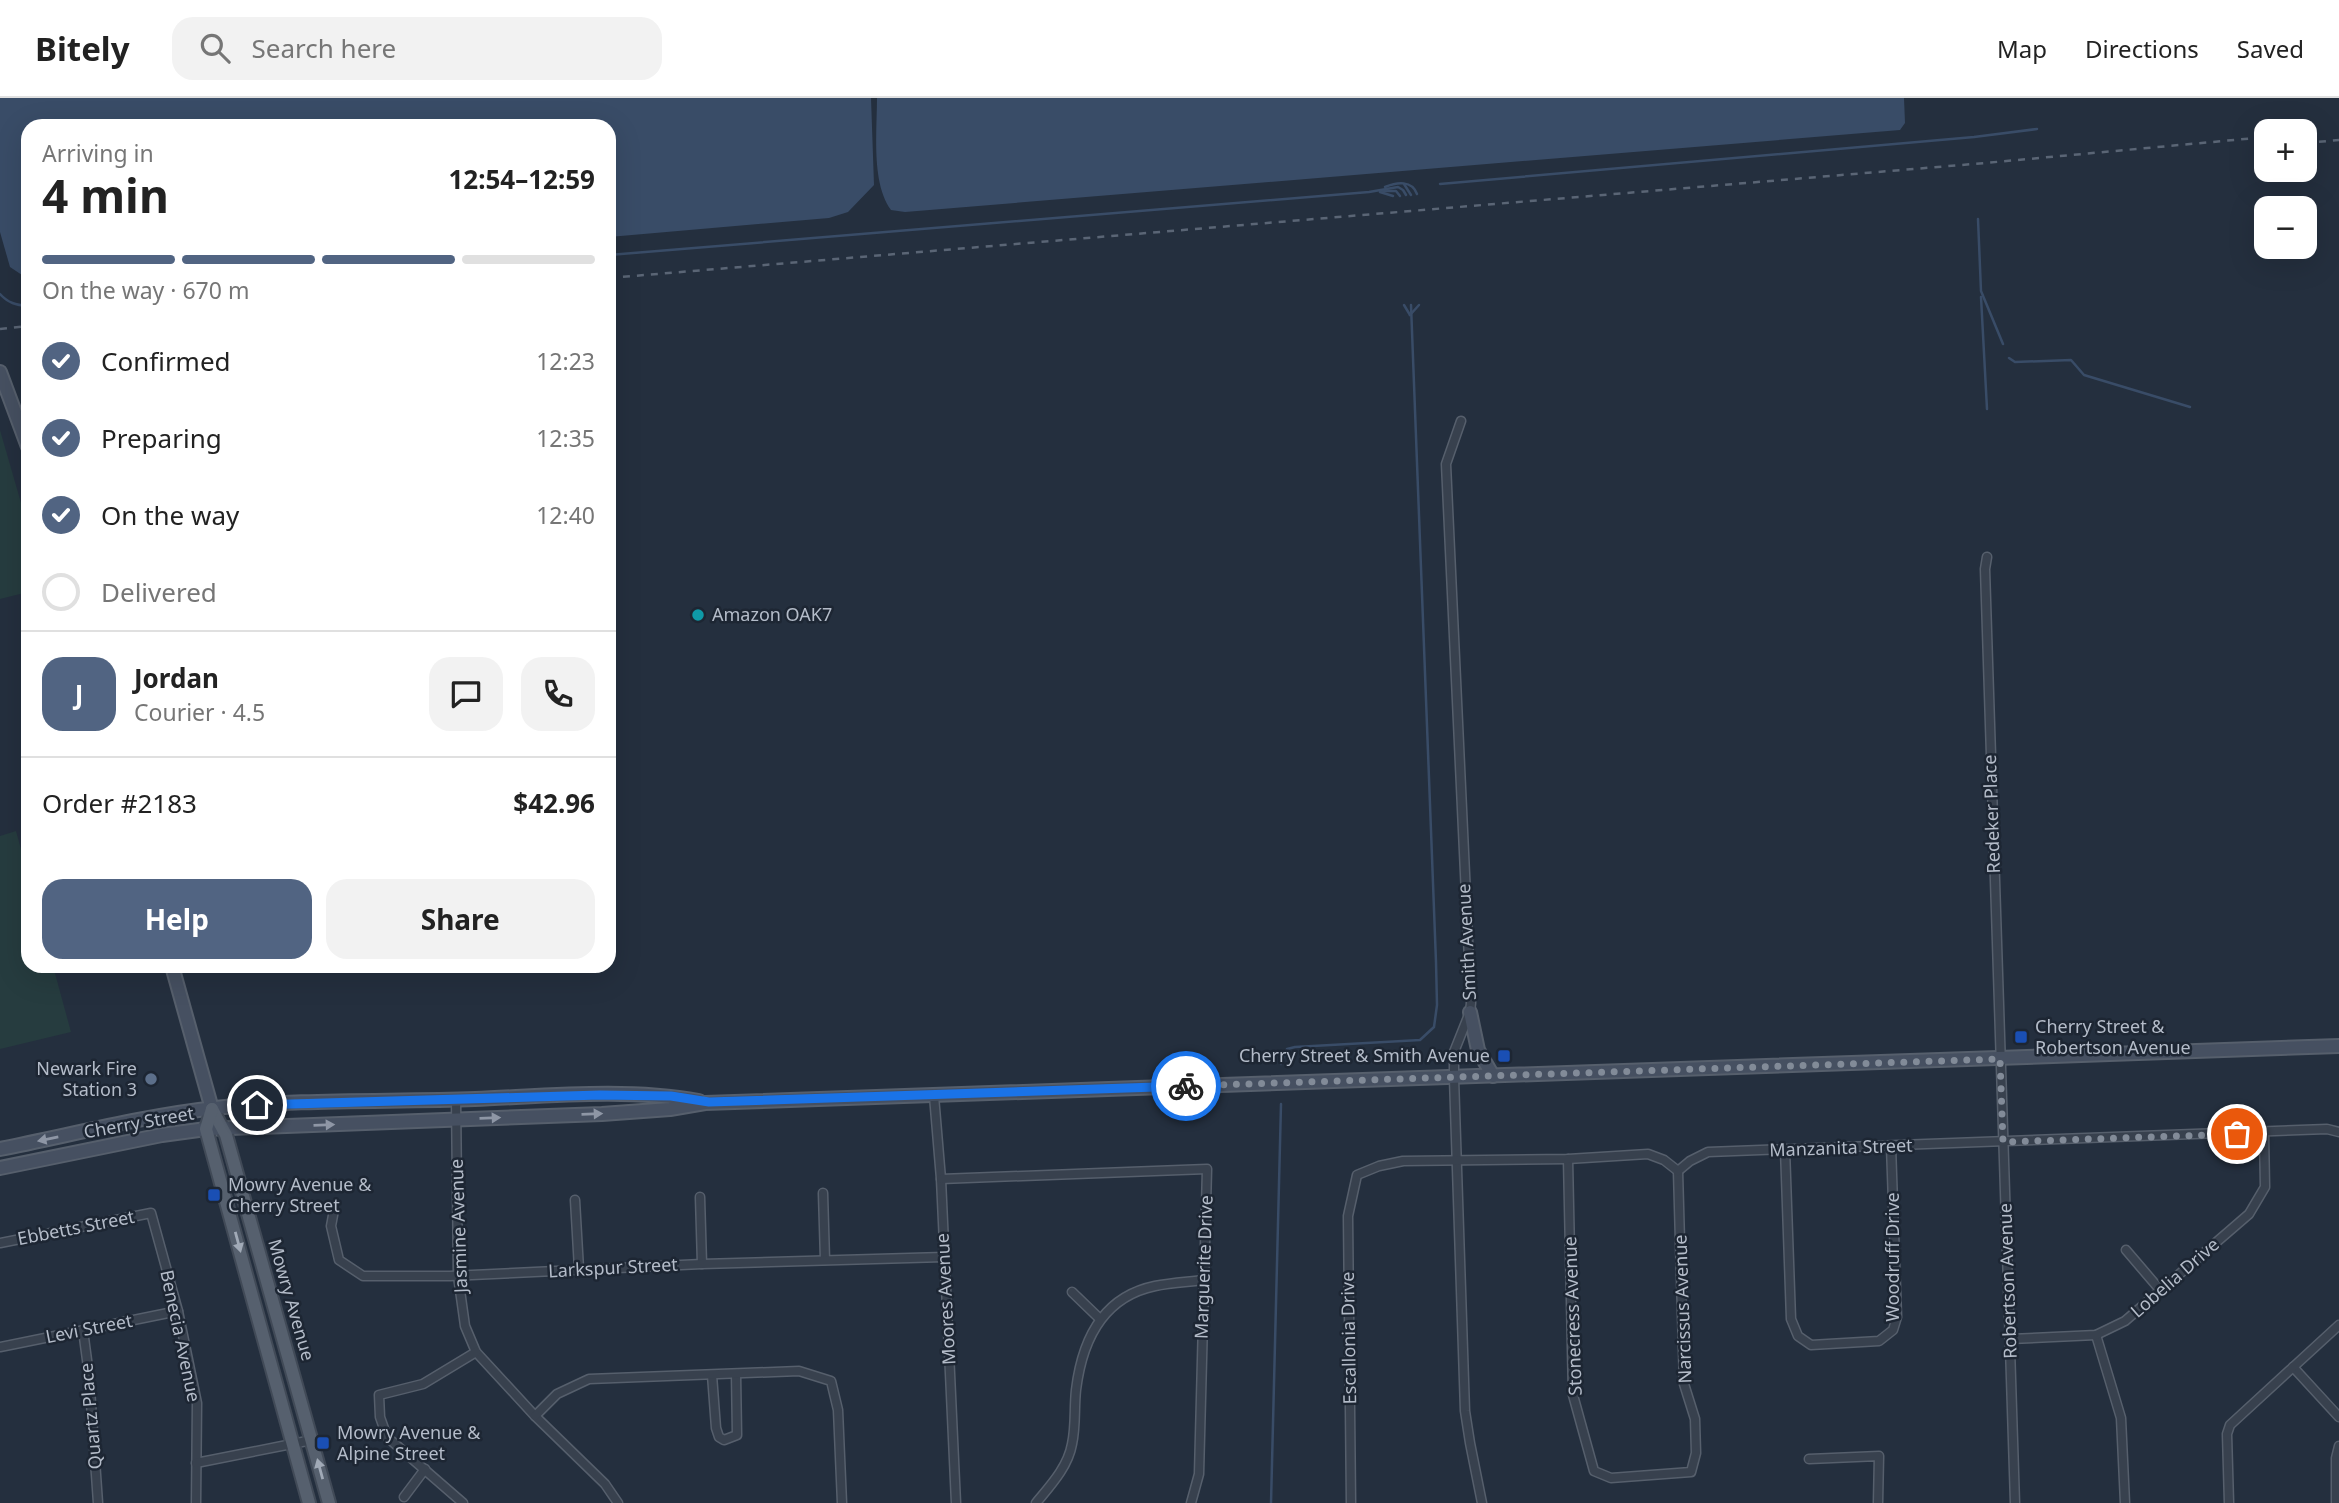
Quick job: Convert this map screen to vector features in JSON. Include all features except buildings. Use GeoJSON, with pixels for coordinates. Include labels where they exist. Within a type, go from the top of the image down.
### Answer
{"type":"FeatureCollection","features":[{"type":"Feature","properties":{"kind":"main road","name":"Mowry Avenue"},"geometry":{"type":"LineString","coordinates":[[212,1109],[223,1128],[329,1503]]}},
{"type":"Feature","properties":{"kind":"main road"},"geometry":{"type":"LineString","coordinates":[[206,1129],[212,1109]]}},
{"type":"Feature","properties":{"kind":"main road","name":"Mowry Avenue"},"geometry":{"type":"LineString","coordinates":[[206,1129],[309,1503]]}},
{"type":"Feature","properties":{"kind":"street"},"geometry":{"type":"LineString","coordinates":[[0,372],[21,428]]}},
{"type":"Feature","properties":{"kind":"street","name":"Smith Avenue"},"geometry":{"type":"LineString","coordinates":[[1461,421],[1446,464],[1470,1012],[1454,1052],[1454,1078],[1465,1411],[1482,1503]]}},
{"type":"Feature","properties":{"kind":"street","name":"Redeker Place"},"geometry":{"type":"LineString","coordinates":[[1987,557],[1985,569],[2000,1059]]}},
{"type":"Feature","properties":{"kind":"street","name":"Mowry Avenue"},"geometry":{"type":"LineString","coordinates":[[174,973],[212,1109]]}},
{"type":"Feature","properties":{"kind":"street"},"geometry":{"type":"LineString","coordinates":[[1470,1012],[1478,1050],[1493,1076]]}},
{"type":"Feature","properties":{"kind":"street","name":"Cherry Street"},"geometry":{"type":"LineString","coordinates":[[0,1168],[162,1135],[206,1129],[670,1110],[705,1102],[2339,1046]]}},
{"type":"Feature","properties":{"kind":"street","name":"Robertson Avenue"},"geometry":{"type":"LineString","coordinates":[[2000,1059],[2015,1503]]}},
{"type":"Feature","properties":{"kind":"street","name":"Cherry Street"},"geometry":{"type":"LineString","coordinates":[[0,1149],[212,1109],[298,1103],[642,1096],[671,1096],[705,1102]]}},
{"type":"Feature","properties":{"kind":"street","name":"Moores Avenue"},"geometry":{"type":"LineString","coordinates":[[934,1096],[941,1179],[956,1503]]}},
{"type":"Feature","properties":{"kind":"street","name":"Jasmine Avenue"},"geometry":{"type":"LineString","coordinates":[[456,1099],[458,1276],[465,1326],[476,1352],[535,1416],[605,1484],[618,1503]]}},
{"type":"Feature","properties":{"kind":"street","name":"Manzanita Street"},"geometry":{"type":"LineString","coordinates":[[1678,1171],[1708,1152],[2327,1129],[2339,1132]]}},
{"type":"Feature","properties":{"kind":"street","name":"Lobelia Drive"},"geometry":{"type":"LineString","coordinates":[[2010,1339],[2095,1335],[2125,1321],[2249,1214],[2265,1187],[2264,1133]]}},
{"type":"Feature","properties":{"kind":"street","name":"Woodruff Drive"},"geometry":{"type":"LineString","coordinates":[[1785,1149],[1791,1319],[1798,1336],[1811,1345],[1879,1341],[1893,1330],[1896,1317],[1891,1146]]}},
{"type":"Feature","properties":{"kind":"street"},"geometry":{"type":"LineString","coordinates":[[1457,1160],[1568,1159],[1648,1154],[1664,1160],[1678,1171]]}},
{"type":"Feature","properties":{"kind":"street","name":"Stonecress Avenue"},"geometry":{"type":"LineString","coordinates":[[1568,1159],[1573,1395],[1594,1471]]}},
{"type":"Feature","properties":{"kind":"street","name":"Escallonia Drive"},"geometry":{"type":"LineString","coordinates":[[1352,1503],[1348,1216],[1356,1175],[1403,1161],[1457,1160]]}},
{"type":"Feature","properties":{"kind":"street","name":"Marguerite Drive"},"geometry":{"type":"LineString","coordinates":[[941,1179],[1207,1169],[1199,1474],[1191,1503]]}},
{"type":"Feature","properties":{"kind":"street","name":"Narcissus Avenue"},"geometry":{"type":"LineString","coordinates":[[1594,1471],[1611,1478],[1691,1472],[1696,1453],[1695,1419],[1684,1384],[1678,1171]]}},
{"type":"Feature","properties":{"kind":"street"},"geometry":{"type":"LineString","coordinates":[[822,1193],[825,1260]]}},
{"type":"Feature","properties":{"kind":"street"},"geometry":{"type":"LineString","coordinates":[[700,1197],[702,1264]]}},
{"type":"Feature","properties":{"kind":"street"},"geometry":{"type":"LineString","coordinates":[[575,1200],[579,1269]]}},
{"type":"Feature","properties":{"kind":"street","name":"Larkspur Street"},"geometry":{"type":"LineString","coordinates":[[334,1210],[331,1226],[340,1260],[363,1276],[458,1276],[702,1264],[944,1257]]}},
{"type":"Feature","properties":{"kind":"street","name":"Ebbetts Street"},"geometry":{"type":"LineString","coordinates":[[0,1243],[151,1213]]}},
{"type":"Feature","properties":{"kind":"street","name":"Benecia Avenue"},"geometry":{"type":"LineString","coordinates":[[151,1213],[178,1311],[197,1403],[196,1503]]}},
{"type":"Feature","properties":{"kind":"street"},"geometry":{"type":"LineString","coordinates":[[2126,1250],[2161,1291]]}},
{"type":"Feature","properties":{"kind":"street"},"geometry":{"type":"LineString","coordinates":[[1036,1503],[1057,1479],[1072,1446],[1082,1354],[1100,1319],[1128,1296],[1153,1287],[1204,1280]]}},
{"type":"Feature","properties":{"kind":"street"},"geometry":{"type":"LineString","coordinates":[[1072,1292],[1100,1319]]}},
{"type":"Feature","properties":{"kind":"street","name":"Levi Street"},"geometry":{"type":"LineString","coordinates":[[0,1347],[178,1311]]}},
{"type":"Feature","properties":{"kind":"street"},"geometry":{"type":"LineString","coordinates":[[2229,1503],[2227,1434],[2230,1425],[2339,1325]]}},
{"type":"Feature","properties":{"kind":"street","name":"Quartz Place"},"geometry":{"type":"LineString","coordinates":[[83,1330],[98,1503]]}},
{"type":"Feature","properties":{"kind":"street"},"geometry":{"type":"LineString","coordinates":[[2095,1335],[2121,1418],[2124,1503]]}},
{"type":"Feature","properties":{"kind":"street"},"geometry":{"type":"LineString","coordinates":[[463,1503],[387,1437],[380,1417],[379,1395],[423,1384],[476,1352]]}},
{"type":"Feature","properties":{"kind":"street"},"geometry":{"type":"LineString","coordinates":[[2293,1367],[2339,1417]]}},
{"type":"Feature","properties":{"kind":"street"},"geometry":{"type":"LineString","coordinates":[[535,1416],[557,1394],[589,1380],[799,1371],[831,1381],[838,1410],[842,1503]]}},
{"type":"Feature","properties":{"kind":"street"},"geometry":{"type":"LineString","coordinates":[[712,1375],[716,1429],[719,1437],[724,1440],[737,1435],[736,1374]]}},
{"type":"Feature","properties":{"kind":"street"},"geometry":{"type":"LineString","coordinates":[[196,1463],[312,1440]]}},
{"type":"Feature","properties":{"kind":"street"},"geometry":{"type":"LineString","coordinates":[[2336,1503],[2336,1458],[2339,1446]]}},
{"type":"Feature","properties":{"kind":"street"},"geometry":{"type":"LineString","coordinates":[[1809,1459],[1880,1456],[1878,1503]]}},
{"type":"Feature","properties":{"kind":"street"},"geometry":{"type":"LineString","coordinates":[[404,1497],[425,1469]]}},
{"type":"Feature","properties":{"kind":"green space"},"geometry":{"type":"Polygon","coordinates":[[[0,430],[21,503],[21,594],[0,599],[0,430]]]}},
{"type":"Feature","properties":{"kind":"green space"},"geometry":{"type":"Polygon","coordinates":[[[16,831],[21,849],[21,973],[55,973],[71,1032],[0,1049],[0,836],[16,831]]]}},
{"type":"Feature","properties":{"kind":"water"},"geometry":{"type":"Polygon","coordinates":[[[0,98],[871,98],[874,185],[848,212],[829,218],[616,236],[616,119],[21,119],[21,274],[10,267],[0,232],[0,98]]]}},
{"type":"Feature","properties":{"kind":"water"},"geometry":{"type":"Polygon","coordinates":[[[877,98],[1904,98],[1905,123],[1900,130],[905,212],[891,210],[880,186],[876,156],[877,98]]]}},
{"type":"Feature","properties":{"kind":"waterway"},"geometry":{"type":"LineString","coordinates":[[1440,184],[1974,137],[2037,129]]}},
{"type":"Feature","properties":{"kind":"waterway"},"geometry":{"type":"LineString","coordinates":[[1385,187],[1404,183],[1412,186],[1417,194]]}},
{"type":"Feature","properties":{"kind":"waterway"},"geometry":{"type":"LineString","coordinates":[[1404,184],[1411,195]]}},
{"type":"Feature","properties":{"kind":"waterway"},"geometry":{"type":"LineString","coordinates":[[616,254],[1369,192],[1398,187],[1406,195]]}},
{"type":"Feature","properties":{"kind":"waterway"},"geometry":{"type":"LineString","coordinates":[[1381,191],[1396,191],[1400,196]]}},
{"type":"Feature","properties":{"kind":"waterway"},"geometry":{"type":"LineString","coordinates":[[1380,192],[1393,196]]}},
{"type":"Feature","properties":{"kind":"waterway"},"geometry":{"type":"LineString","coordinates":[[1978,219],[1981,291],[2003,344]]}},
{"type":"Feature","properties":{"kind":"waterway"},"geometry":{"type":"LineString","coordinates":[[0,294],[6,300],[21,305]]}},
{"type":"Feature","properties":{"kind":"waterway"},"geometry":{"type":"LineString","coordinates":[[1981,297],[1987,409]]}},
{"type":"Feature","properties":{"kind":"waterway"},"geometry":{"type":"LineString","coordinates":[[1404,305],[1410,315]]}},
{"type":"Feature","properties":{"kind":"waterway"},"geometry":{"type":"LineString","coordinates":[[1281,1064],[1287,1049],[1295,1047],[1420,1040],[1434,1027],[1437,1005],[1436,962],[1411,305]]}},
{"type":"Feature","properties":{"kind":"waterway"},"geometry":{"type":"LineString","coordinates":[[1410,315],[1419,305]]}},
{"type":"Feature","properties":{"kind":"waterway"},"geometry":{"type":"LineString","coordinates":[[2009,358],[2015,362],[2071,360],[2084,375],[2190,407]]}},
{"type":"Feature","properties":{"kind":"waterway"},"geometry":{"type":"LineString","coordinates":[[1271,1503],[1281,1104]]}},
{"type":"Feature","properties":{"kind":"railway"},"geometry":{"type":"LineString","coordinates":[[616,277],[2254,138]]}},
{"type":"Feature","properties":{"kind":"railway"},"geometry":{"type":"LineString","coordinates":[[2317,142],[2339,140]]}},
{"type":"Feature","properties":{"kind":"railway"},"geometry":{"type":"LineString","coordinates":[[0,329],[21,327]]}},
{"type":"Feature","properties":{"kind":"way so far"},"geometry":{"type":"LineString","coordinates":[[1186,1086],[2000,1059],[2003,1142],[2237,1134]]}},
{"type":"Feature","properties":{"kind":"place","name":"Amazon OAK7"},"geometry":{"type":"Point","coordinates":[698,615]}},
{"type":"Feature","properties":{"kind":"place","name":"Cherry Street & Robertson Avenue"},"geometry":{"type":"Point","coordinates":[2021,1037]}},
{"type":"Feature","properties":{"kind":"place","name":"Cherry Street & Smith Avenue"},"geometry":{"type":"Point","coordinates":[1504,1056]}},
{"type":"Feature","properties":{"kind":"place","name":"Newark Fire Station 3"},"geometry":{"type":"Point","coordinates":[151,1079]}},
{"type":"Feature","properties":{"kind":"place","name":"Mowry Avenue & Cherry Street"},"geometry":{"type":"Point","coordinates":[214,1195]}},
{"type":"Feature","properties":{"kind":"place","name":"Mowry Avenue & Alpine Street"},"geometry":{"type":"Point","coordinates":[323,1443]}},
{"type":"Feature","properties":{"kind":"route"},"geometry":{"type":"LineString","coordinates":[[257,1105],[600,1095],[671,1096],[709,1102],[1186,1086]]}}]}
